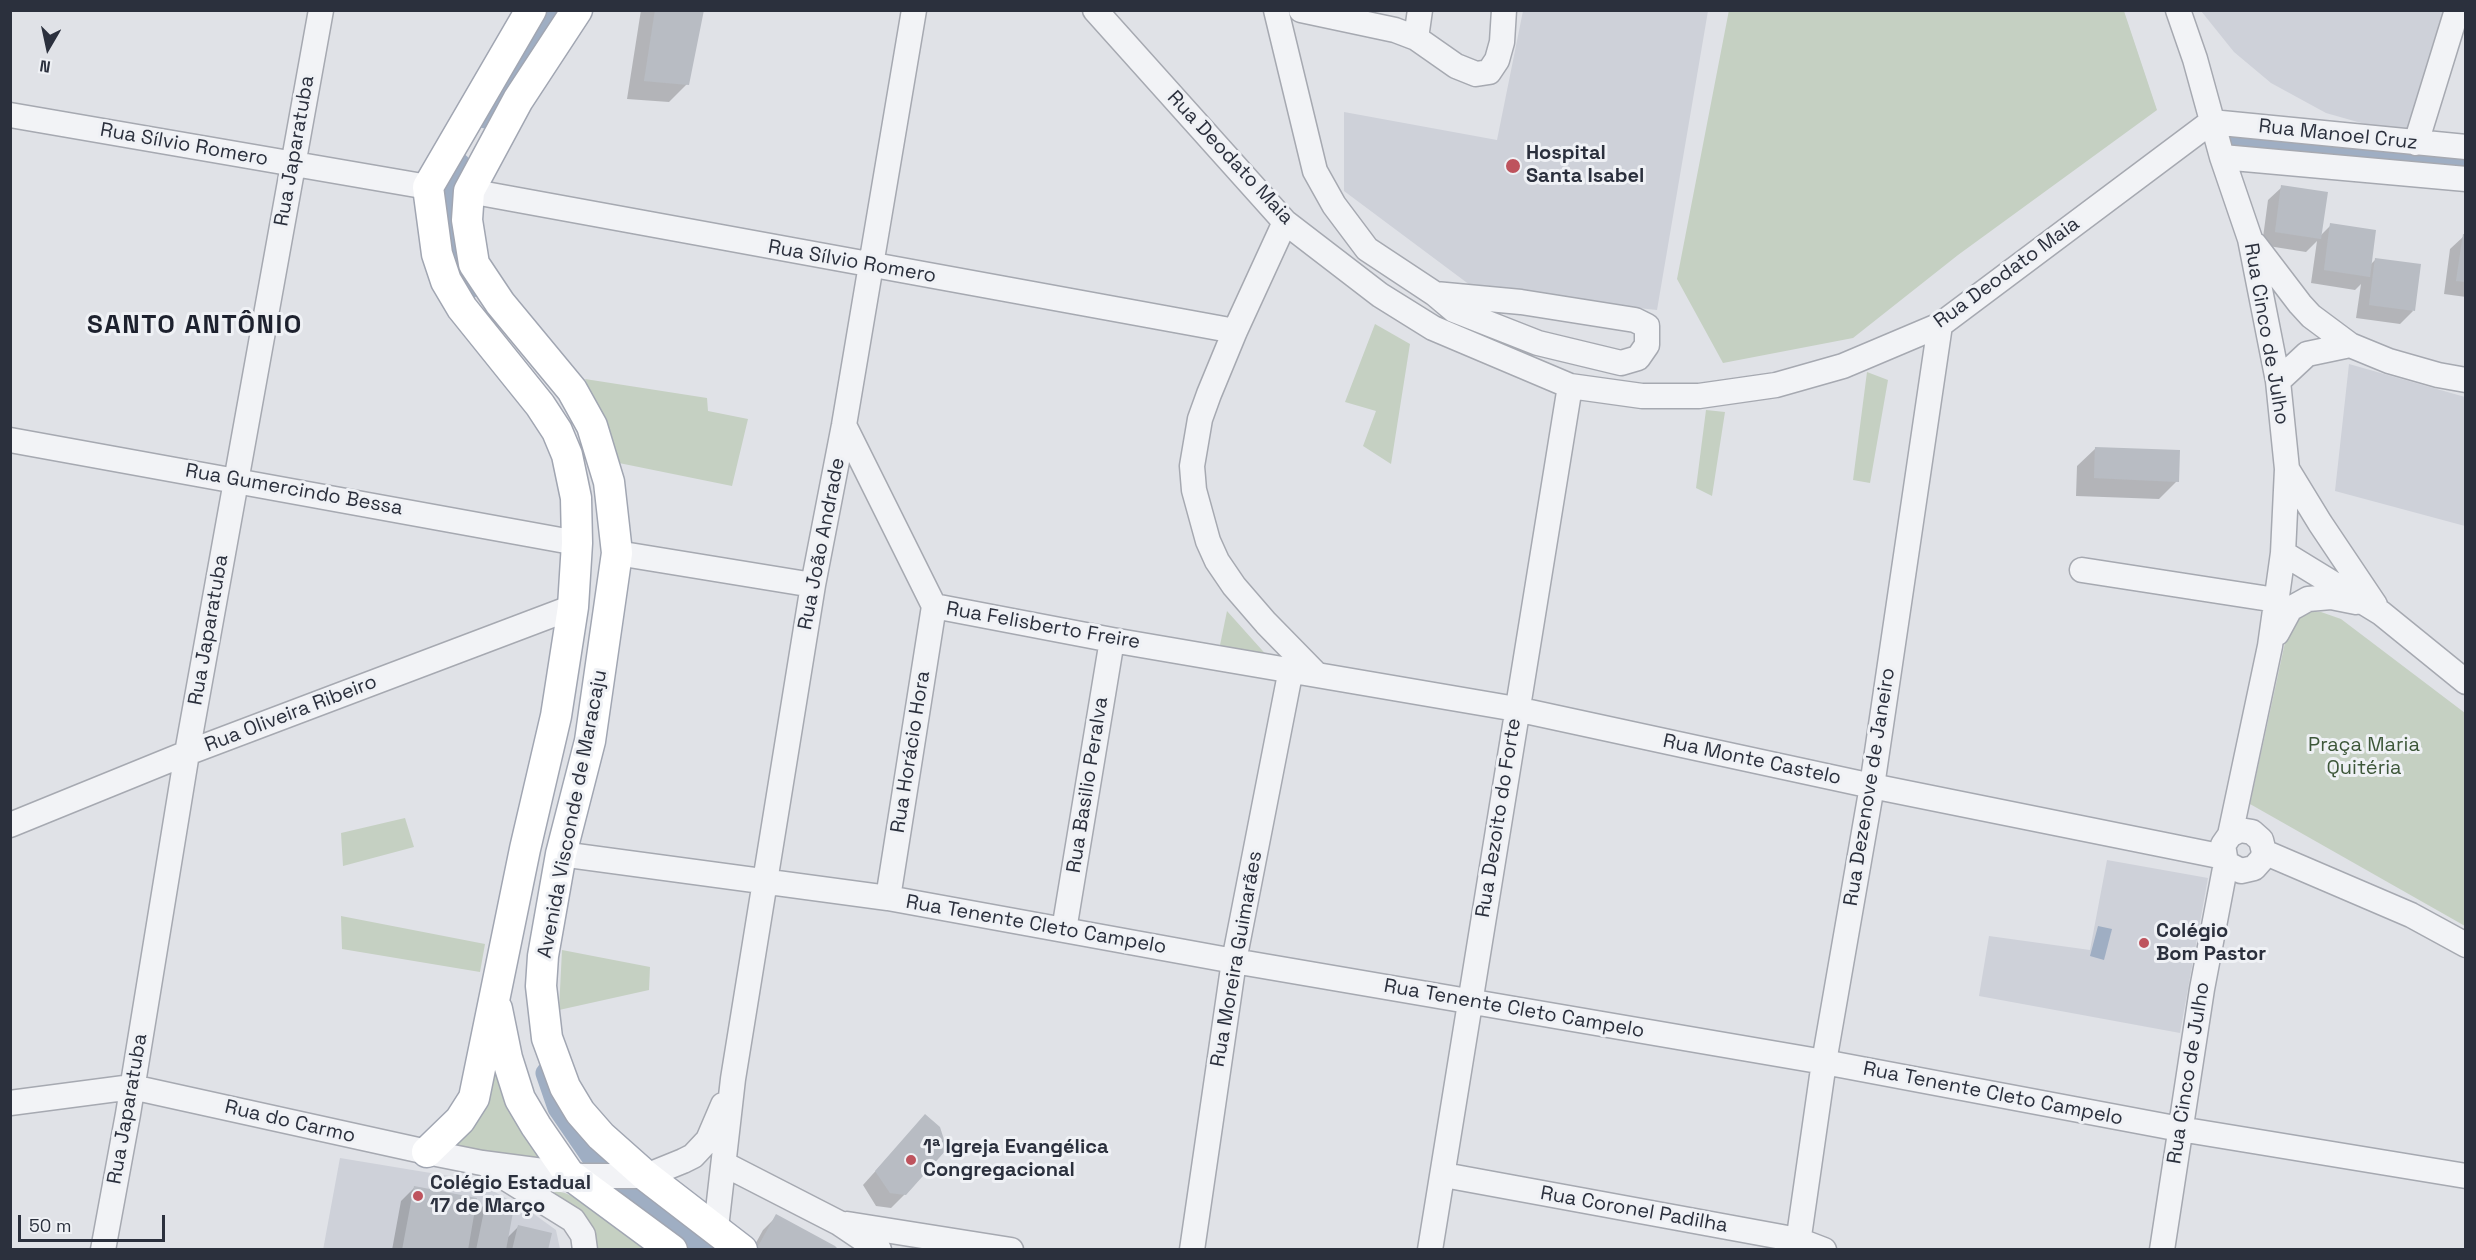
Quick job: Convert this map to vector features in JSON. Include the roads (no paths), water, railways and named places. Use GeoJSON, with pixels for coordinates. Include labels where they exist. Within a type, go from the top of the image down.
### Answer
{"type":"FeatureCollection","features":[{"type":"Feature","properties":{"kind":"main road"},"geometry":{"type":"LineString","coordinates":[[428,187],[531,10]]}},
{"type":"Feature","properties":{"kind":"main road","name":"Avenida Visconde de Maracaju"},"geometry":{"type":"LineString","coordinates":[[577,10],[518,100],[469,191],[467,229],[474,264],[500,303],[572,390],[592,426],[609,482],[616,553],[590,741],[561,854],[543,956],[541,986],[547,1038],[565,1087],[580,1112],[636,1176],[716,1228],[742,1250]]}},
{"type":"Feature","properties":{"kind":"main road","name":"Avenida Visconde de Maracaju"},"geometry":{"type":"LineString","coordinates":[[428,187],[437,254],[446,281],[462,308],[540,405],[567,455],[576,498],[578,543],[573,608],[556,716],[495,994],[507,1058],[520,1099],[536,1126],[575,1175],[672,1250]]}},
{"type":"Feature","properties":{"kind":"main road"},"geometry":{"type":"LineString","coordinates":[[427,1152],[460,1120],[474,1098],[495,994]]}},
{"type":"Feature","properties":{"kind":"street","name":"Rua Japaratuba"},"geometry":{"type":"LineString","coordinates":[[103,1250],[187,753],[321,10]]}},
{"type":"Feature","properties":{"kind":"street","name":"Rua João Andrade"},"geometry":{"type":"LineString","coordinates":[[716,1228],[733,1078],[765,880],[813,585],[872,266],[914,10]]}},
{"type":"Feature","properties":{"kind":"street","name":"Rua Deodato Maia"},"geometry":{"type":"LineString","coordinates":[[1095,10],[1286,222],[1380,295],[1432,328],[1570,387],[1642,396],[1699,396],[1776,385],[1843,366],[1940,325],[2211,122]]}},
{"type":"Feature","properties":{"kind":"street"},"geometry":{"type":"LineString","coordinates":[[1276,10],[1315,171],[1329,196],[1367,249],[1435,294],[1454,310],[1538,343],[1621,363],[1638,358],[1647,345],[1647,326],[1635,320],[1531,304],[1435,294]]}},
{"type":"Feature","properties":{"kind":"street"},"geometry":{"type":"LineString","coordinates":[[1301,10],[1395,30],[1416,38],[1472,74],[1489,72],[1497,60],[1502,42],[1504,10]]}},
{"type":"Feature","properties":{"kind":"street"},"geometry":{"type":"LineString","coordinates":[[1416,38],[1420,10]]}},
{"type":"Feature","properties":{"kind":"street","name":"Rua Cinco de Julho"},"geometry":{"type":"LineString","coordinates":[[2162,1250],[2226,851],[2270,646],[2283,554],[2287,469],[2278,381],[2250,238],[2222,158],[2195,59],[2178,10]]}},
{"type":"Feature","properties":{"kind":"street"},"geometry":{"type":"LineString","coordinates":[[2416,143],[2457,10]]}},
{"type":"Feature","properties":{"kind":"street","name":"Rua Sílvio Romero"},"geometry":{"type":"LineString","coordinates":[[10,115],[428,187]]}},
{"type":"Feature","properties":{"kind":"street","name":"Rua Manoel Cruz"},"geometry":{"type":"LineString","coordinates":[[2211,122],[2466,147]]}},
{"type":"Feature","properties":{"kind":"street","name":"Rua Manoel Cruz"},"geometry":{"type":"LineString","coordinates":[[2222,158],[2466,179]]}},
{"type":"Feature","properties":{"kind":"street","name":"Rua Sílvio Romero"},"geometry":{"type":"LineString","coordinates":[[469,191],[1235,331]]}},
{"type":"Feature","properties":{"kind":"street"},"geometry":{"type":"LineString","coordinates":[[1286,222],[1235,331],[1200,419],[1192,466],[1194,490],[1208,541],[1217,561],[1234,586],[1266,624],[1315,673]]}},
{"type":"Feature","properties":{"kind":"street"},"geometry":{"type":"LineString","coordinates":[[2250,238],[2300,304],[2350,345],[2389,361],[2438,375],[2466,380]]}},
{"type":"Feature","properties":{"kind":"street","name":"Rua Dezenove de Janeiro"},"geometry":{"type":"LineString","coordinates":[[1797,1245],[1824,1062],[1872,786],[1940,325]]}},
{"type":"Feature","properties":{"kind":"street"},"geometry":{"type":"LineString","coordinates":[[2278,381],[2307,354],[2350,345]]}},
{"type":"Feature","properties":{"kind":"street","name":"Rua Dezoito do Forte"},"geometry":{"type":"LineString","coordinates":[[1430,1250],[1570,387]]}},
{"type":"Feature","properties":{"kind":"street","name":"Rua Felisberto Freire"},"geometry":{"type":"LineString","coordinates":[[844,425],[934,606],[1112,640],[1315,673]]}},
{"type":"Feature","properties":{"kind":"street","name":"Rua Gumercindo Bessa"},"geometry":{"type":"LineString","coordinates":[[10,440],[236,479],[578,543]]}},
{"type":"Feature","properties":{"kind":"street"},"geometry":{"type":"LineString","coordinates":[[2287,469],[2373,608]]}},
{"type":"Feature","properties":{"kind":"street"},"geometry":{"type":"LineString","coordinates":[[616,553],[813,585]]}},
{"type":"Feature","properties":{"kind":"street"},"geometry":{"type":"LineString","coordinates":[[2283,554],[2373,608],[2466,682]]}},
{"type":"Feature","properties":{"kind":"street"},"geometry":{"type":"LineString","coordinates":[[2082,570],[2277,600]]}},
{"type":"Feature","properties":{"kind":"street"},"geometry":{"type":"LineString","coordinates":[[2270,646],[2290,609],[2308,599],[2331,597],[2373,608]]}},
{"type":"Feature","properties":{"kind":"street","name":"Rua Horácio Hora"},"geometry":{"type":"LineString","coordinates":[[888,898],[934,606]]}},
{"type":"Feature","properties":{"kind":"street","name":"Rua Oliveira Ribeiro"},"geometry":{"type":"LineString","coordinates":[[10,825],[187,753],[573,608]]}},
{"type":"Feature","properties":{"kind":"street","name":"Rua Basilio Peralva"},"geometry":{"type":"LineString","coordinates":[[1064,930],[1112,640]]}},
{"type":"Feature","properties":{"kind":"street","name":"Rua Moreira Guimarães"},"geometry":{"type":"LineString","coordinates":[[1192,1250],[1234,961],[1291,669]]}},
{"type":"Feature","properties":{"kind":"street","name":"Rua Monte Castelo"},"geometry":{"type":"LineString","coordinates":[[1315,673],[1516,709],[1872,786],[2226,851]]}},
{"type":"Feature","properties":{"kind":"street"},"geometry":{"type":"LineString","coordinates":[[2241,830],[2252,832],[2261,840],[2264,852],[2259,864],[2247,870],[2235,869],[2226,851],[2241,830]]}},
{"type":"Feature","properties":{"kind":"street"},"geometry":{"type":"LineString","coordinates":[[2264,852],[2411,915],[2466,945]]}},
{"type":"Feature","properties":{"kind":"street","name":"Rua Tenente Cleto Campelo"},"geometry":{"type":"LineString","coordinates":[[561,854],[888,898],[1234,961],[1824,1062],[2180,1128],[2466,1176]]}},
{"type":"Feature","properties":{"kind":"street","name":"Rua João Andrade"},"geometry":{"type":"LineString","coordinates":[[636,1176],[683,1161],[701,1149],[714,1126],[733,1078]]}},
{"type":"Feature","properties":{"kind":"street","name":"Rua do Carmo"},"geometry":{"type":"LineString","coordinates":[[10,1103],[132,1087],[482,1163],[575,1175],[636,1176]]}},
{"type":"Feature","properties":{"kind":"street"},"geometry":{"type":"LineString","coordinates":[[482,1163],[573,1220],[583,1235],[585,1250]]}},
{"type":"Feature","properties":{"kind":"street"},"geometry":{"type":"LineString","coordinates":[[724,1164],[839,1223],[879,1250]]}},
{"type":"Feature","properties":{"kind":"street","name":"Rua Coronel Padilha"},"geometry":{"type":"LineString","coordinates":[[1443,1175],[1824,1250]]}},
{"type":"Feature","properties":{"kind":"street"},"geometry":{"type":"LineString","coordinates":[[839,1223],[934,1244],[1011,1250]]}},
{"type":"Feature","properties":{"kind":"water"},"geometry":{"type":"Polygon","coordinates":[[[2098,926],[2112,929],[2104,960],[2090,956],[2098,926]]]}},
{"type":"Feature","properties":{"kind":"waterway"},"geometry":{"type":"LineString","coordinates":[[485,118],[549,10]]}},
{"type":"Feature","properties":{"kind":"waterway"},"geometry":{"type":"LineString","coordinates":[[2232,141],[2466,163]]}},
{"type":"Feature","properties":{"kind":"waterway"},"geometry":{"type":"LineString","coordinates":[[459,163],[446,185],[445,238],[472,287]]}},
{"type":"Feature","properties":{"kind":"waterway"},"geometry":{"type":"LineString","coordinates":[[546,1073],[558,1108],[593,1159],[640,1199],[707,1250]]}},
{"type":"Feature","properties":{"kind":"place","name":"Hospital Santa Isabel"},"geometry":{"type":"Point","coordinates":[1513,166]}},
{"type":"Feature","properties":{"kind":"place","name":"Colégio Bom Pastor"},"geometry":{"type":"Point","coordinates":[2144,943]}},
{"type":"Feature","properties":{"kind":"place","name":"1ª Igreja Evangélica Congregacional"},"geometry":{"type":"Point","coordinates":[911,1160]}},
{"type":"Feature","properties":{"kind":"place","name":"Colégio Estadual 17 de Março"},"geometry":{"type":"Point","coordinates":[418,1196]}},
{"type":"Feature","properties":{"kind":"district","name":"SANTO ANTÔNIO"},"geometry":{"type":"Point","coordinates":[195,326]}},
{"type":"Feature","properties":{"kind":"park label","name":"Praça Maria Quitéria"},"geometry":{"type":"Point","coordinates":[2364,758]}}]}
